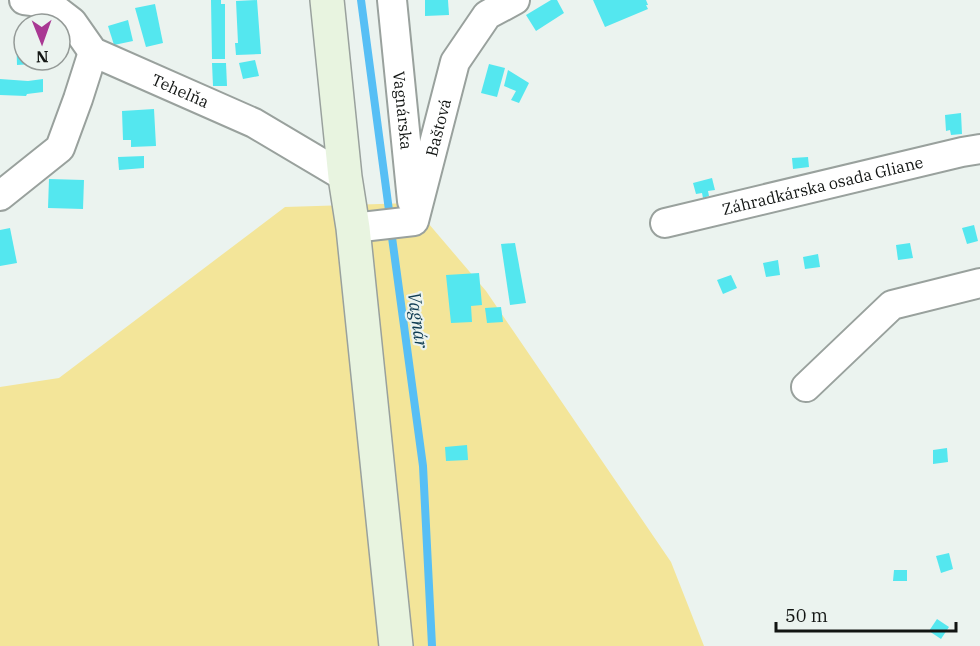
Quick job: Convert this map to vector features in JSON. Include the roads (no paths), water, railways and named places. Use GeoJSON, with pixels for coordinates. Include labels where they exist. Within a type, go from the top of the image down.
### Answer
{"type":"FeatureCollection","features":[{"type":"Feature","properties":{"kind":"street"},"geometry":{"type":"LineString","coordinates":[[0,196],[60,148],[93,52],[72,22],[55,9],[24,0]]}},
{"type":"Feature","properties":{"kind":"street"},"geometry":{"type":"LineString","coordinates":[[327,0],[345,177],[384,224],[396,646]]}},
{"type":"Feature","properties":{"kind":"street","name":"Vagnárska"},"geometry":{"type":"LineString","coordinates":[[384,224],[392,0]]}},
{"type":"Feature","properties":{"kind":"street","name":"Baštová"},"geometry":{"type":"LineString","coordinates":[[384,224],[455,62],[487,15],[515,0]]}},
{"type":"Feature","properties":{"kind":"street","name":"Tehelňa"},"geometry":{"type":"LineString","coordinates":[[93,52],[254,123],[345,177]]}},
{"type":"Feature","properties":{"kind":"street","name":"Záhradkárska osada Gliane"},"geometry":{"type":"LineString","coordinates":[[665,223],[980,149]]}},
{"type":"Feature","properties":{"kind":"street"},"geometry":{"type":"LineString","coordinates":[[806,387],[892,306],[980,284]]}},
{"type":"Feature","properties":{"kind":"waterway","name":"Vagnár"},"geometry":{"type":"LineString","coordinates":[[361,0],[390,218]]}},
{"type":"Feature","properties":{"kind":"waterway","name":"Vagnár"},"geometry":{"type":"LineString","coordinates":[[391,230],[423,466],[432,646]]}}]}
